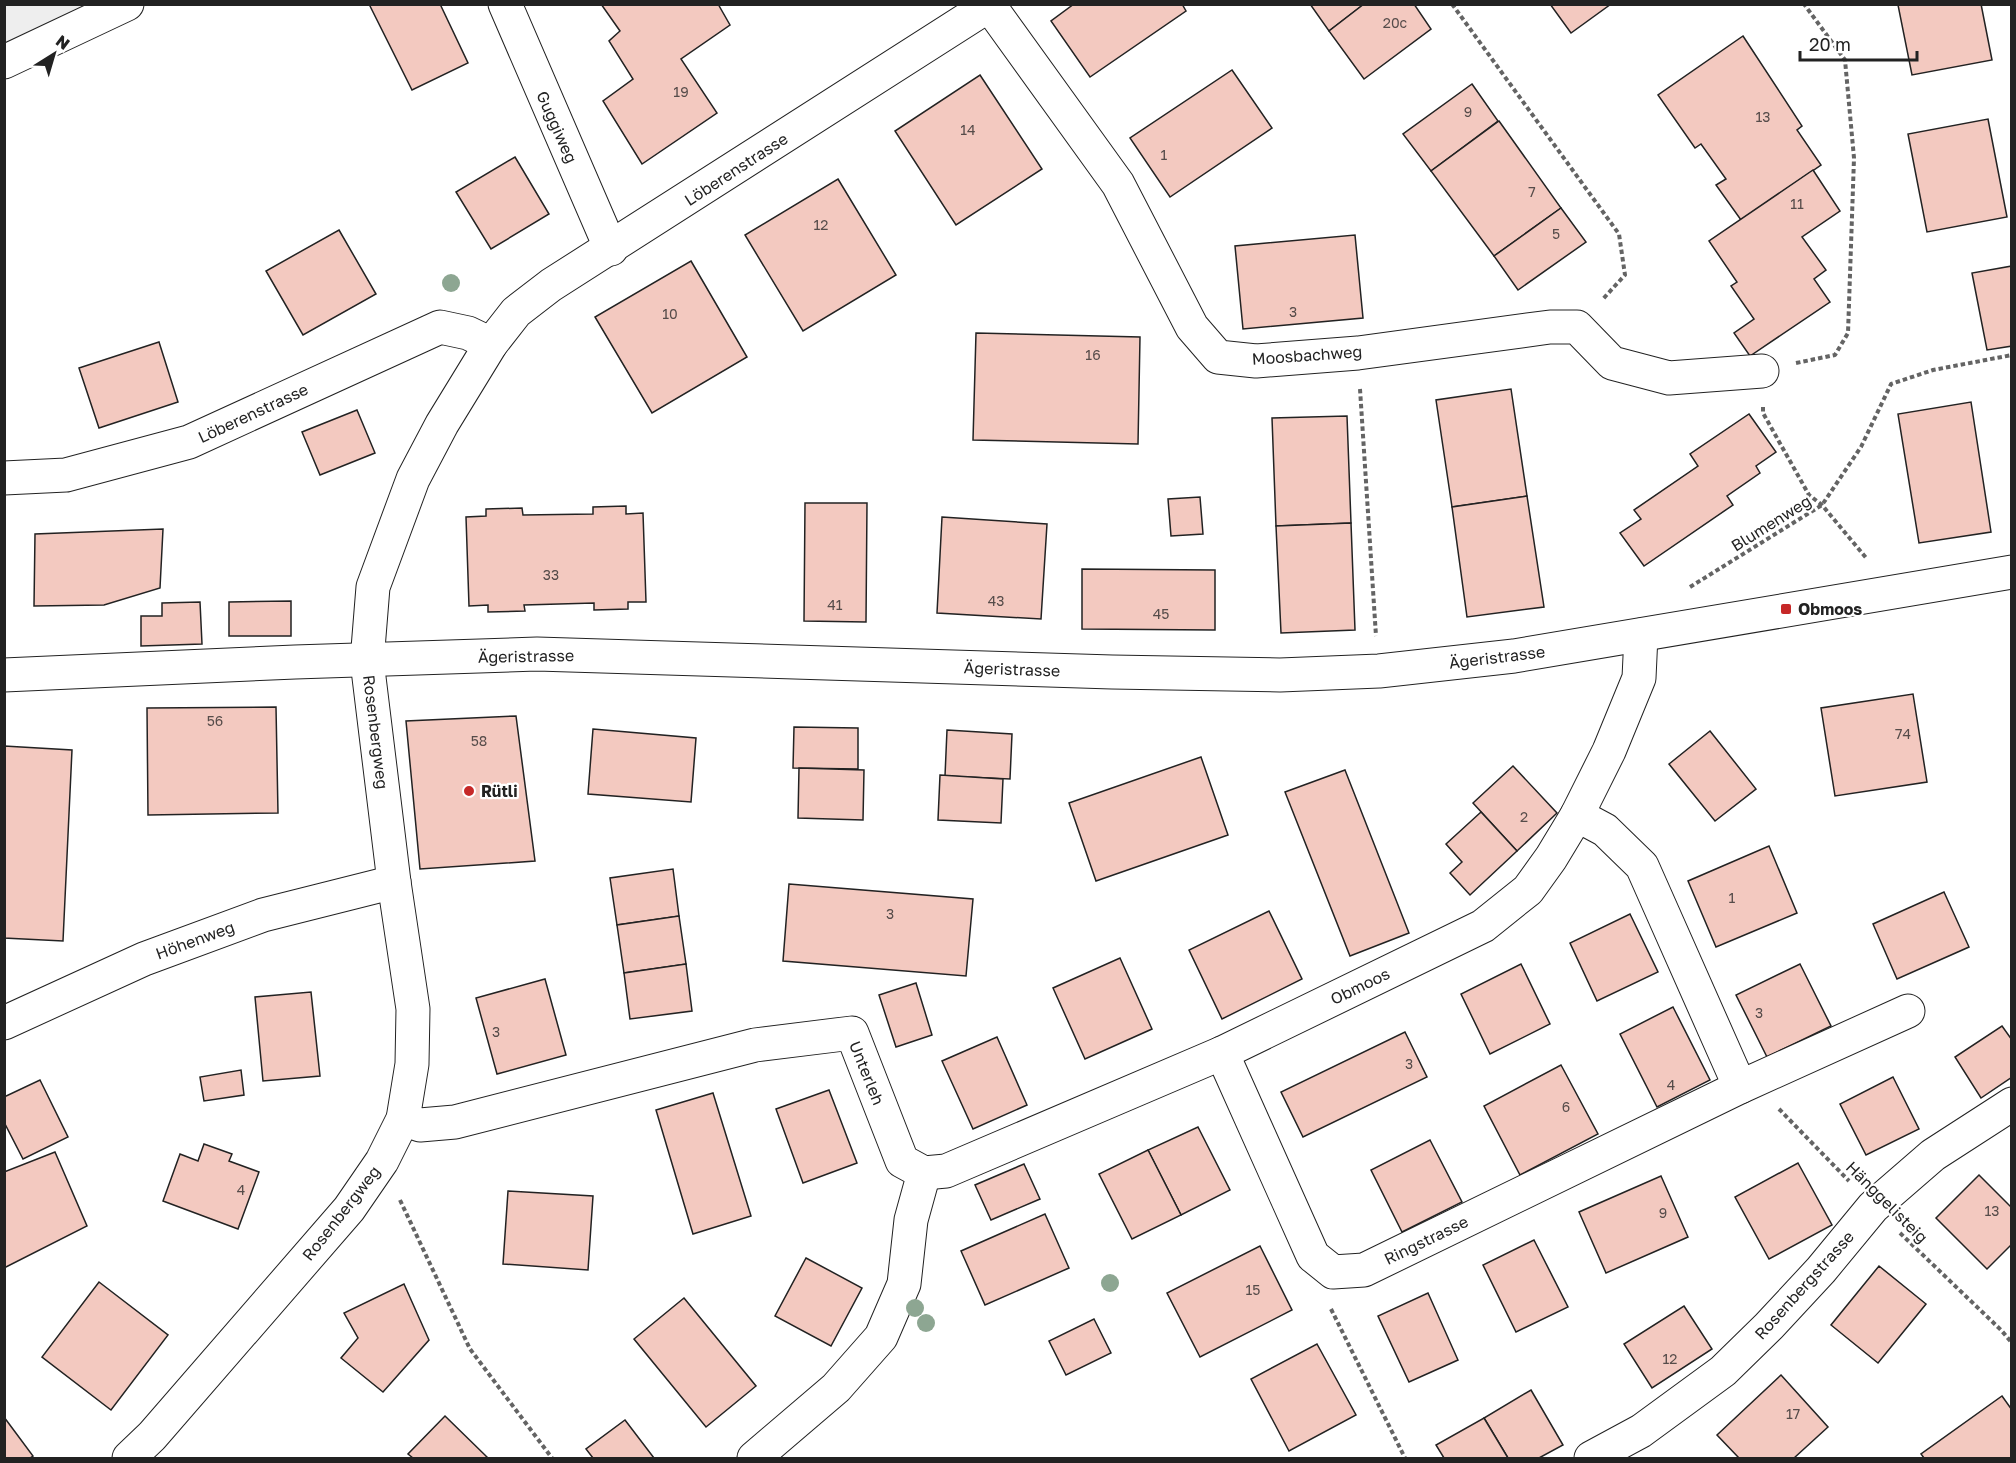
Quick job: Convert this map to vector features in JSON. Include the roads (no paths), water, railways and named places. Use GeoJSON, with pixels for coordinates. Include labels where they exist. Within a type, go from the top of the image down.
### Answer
{"type":"FeatureCollection","features":[{"type":"Feature","properties":{"kind":"street"},"geometry":{"type":"LineString","coordinates":[[4,62],[127,4]]}},
{"type":"Feature","properties":{"kind":"street","name":"Guggiweg"},"geometry":{"type":"LineString","coordinates":[[505,4],[611,249]]}},
{"type":"Feature","properties":{"kind":"street","name":"Löberenstrasse"},"geometry":{"type":"LineString","coordinates":[[367,661],[373,587],[413,479],[442,424],[490,344],[516,312],[552,285],[990,5]]}},
{"type":"Feature","properties":{"kind":"street","name":"Moosbachweg"},"geometry":{"type":"LineString","coordinates":[[990,5],[1118,184],[1192,327],[1218,357],[1256,361],[1358,353],[1550,327],[1577,327],[1612,363],[1669,378],[1762,371]]}},
{"type":"Feature","properties":{"kind":"street","name":"Löberenstrasse"},"geometry":{"type":"LineString","coordinates":[[4,478],[66,475],[189,442],[440,327],[468,333],[490,344]]}},
{"type":"Feature","properties":{"kind":"street","name":"Ägeristrasse"},"geometry":{"type":"LineString","coordinates":[[4,675],[537,654],[1112,672],[1280,675],[1378,672],[1514,656],[2012,572]]}},
{"type":"Feature","properties":{"kind":"street","name":"Obmoos"},"geometry":{"type":"LineString","coordinates":[[924,1173],[946,1171],[1222,1053],[1483,926],[1528,890],[1577,815],[1609,751],[1639,678],[1641,635]]}},
{"type":"Feature","properties":{"kind":"street","name":"Rosenbergweg"},"geometry":{"type":"LineString","coordinates":[[129,1458],[152,1436],[349,1209],[382,1161],[403,1119],[412,1064],[413,1008],[394,882],[367,661]]}},
{"type":"Feature","properties":{"kind":"street"},"geometry":{"type":"LineString","coordinates":[[1577,815],[1605,830],[1642,866],[1740,1087]]}},
{"type":"Feature","properties":{"kind":"street","name":"Höhenweg"},"geometry":{"type":"LineString","coordinates":[[4,1023],[144,959],[263,915],[394,882]]}},
{"type":"Feature","properties":{"kind":"street","name":"Ringstrasse"},"geometry":{"type":"LineString","coordinates":[[1222,1053],[1313,1256],[1333,1272],[1364,1270],[1740,1087],[1908,1011]]}},
{"type":"Feature","properties":{"kind":"street","name":"Unterleh"},"geometry":{"type":"LineString","coordinates":[[403,1119],[420,1125],[455,1122],[755,1045],[852,1033],[902,1161],[924,1173]]}},
{"type":"Feature","properties":{"kind":"street","name":"Rosenbergstrasse"},"geometry":{"type":"LineString","coordinates":[[1591,1458],[1641,1431],[1723,1371],[1798,1294],[1873,1207],[1933,1155],[2012,1104]]}},
{"type":"Feature","properties":{"kind":"street"},"geometry":{"type":"LineString","coordinates":[[754,1458],[836,1388],[881,1338],[904,1284],[911,1220],[924,1173]]}},
{"type":"Feature","properties":{"kind":"place","name":"Obmoos"},"geometry":{"type":"Point","coordinates":[1786,609]}},
{"type":"Feature","properties":{"kind":"place","name":"Rütli"},"geometry":{"type":"Point","coordinates":[469,791]}}]}
